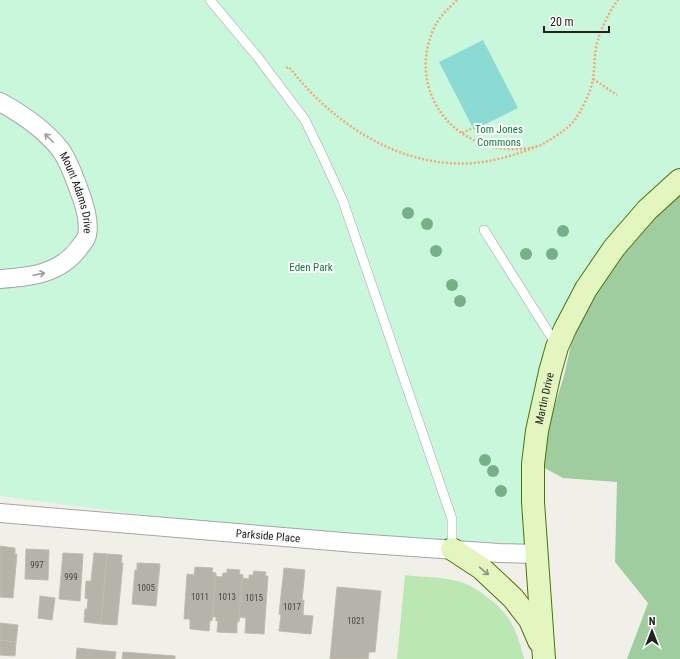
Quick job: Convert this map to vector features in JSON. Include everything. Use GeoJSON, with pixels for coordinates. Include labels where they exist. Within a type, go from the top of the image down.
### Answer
{"type":"FeatureCollection","features":[{"type":"Feature","properties":{"kind":"street","name":"Mount Adams Drive"},"geometry":{"type":"LineString","coordinates":[[0,102],[17,112],[41,130],[60,149],[72,171],[82,198],[87,222],[87,235],[73,257],[56,268],[50,271],[19,278],[0,279]]}},
{"type":"Feature","properties":{"kind":"street","name":"Martin Drive"},"geometry":{"type":"LineString","coordinates":[[543,655],[533,502],[533,464],[537,431],[557,347],[586,289],[614,248],[647,210],[680,180]]}},
{"type":"Feature","properties":{"kind":"street","name":"Parkside Place"},"geometry":{"type":"LineString","coordinates":[[0,513],[355,543],[537,554]]}},
{"type":"Feature","properties":{"kind":"street"},"geometry":{"type":"LineString","coordinates":[[452,549],[481,568],[513,598],[530,620],[543,655]]}},
{"type":"Feature","properties":{"kind":"lane"},"geometry":{"type":"LineString","coordinates":[[210,0],[256,55],[305,120],[343,201],[452,519],[452,549]]}},
{"type":"Feature","properties":{"kind":"lane"},"geometry":{"type":"LineString","coordinates":[[484,230],[557,347]]}},
{"type":"Feature","properties":{"kind":"path"},"geometry":{"type":"LineString","coordinates":[[456,0],[443,14],[434,28],[429,43],[426,67],[427,80],[432,98],[442,115],[461,133],[478,142],[499,149],[516,149],[544,144]]}},
{"type":"Feature","properties":{"kind":"path"},"geometry":{"type":"LineString","coordinates":[[271,76],[289,66],[315,96],[345,123],[360,134],[395,151],[432,161],[474,163],[496,160],[544,144],[573,122],[586,99],[593,80],[596,51],[600,34],[611,10],[618,0]]}},
{"type":"Feature","properties":{"kind":"path"},"geometry":{"type":"LineString","coordinates":[[593,80],[617,95]]}},
{"type":"Feature","properties":{"kind":"path"},"geometry":{"type":"LineString","coordinates":[[461,133],[473,128]]}},
{"type":"Feature","properties":{"kind":"green space","name":"Eden Park"},"geometry":{"type":"Polygon","coordinates":[[[0,0],[680,0],[680,180],[614,248],[569,348],[539,451],[537,554],[372,545],[0,496],[0,0]]]}},
{"type":"Feature","properties":{"kind":"green space"},"geometry":{"type":"Polygon","coordinates":[[[680,180],[680,659],[627,659],[648,603],[615,562],[617,482],[563,478],[541,466],[553,411],[564,376],[571,345],[576,333],[586,289],[680,180]]]}},
{"type":"Feature","properties":{"kind":"green space"},"geometry":{"type":"Polygon","coordinates":[[[405,575],[457,581],[479,591],[493,601],[509,619],[518,638],[524,659],[397,659],[405,575]]]}},
{"type":"Feature","properties":{"kind":"shaded area"},"geometry":{"type":"Polygon","coordinates":[[[483,40],[518,108],[474,130],[439,62],[483,40]]]}},
{"type":"Feature","properties":{"kind":"building"},"geometry":{"type":"Polygon","coordinates":[[[0,546],[15,548],[15,554],[17,554],[13,598],[0,597],[0,546]]]}},
{"type":"Feature","properties":{"kind":"building"},"geometry":{"type":"Polygon","coordinates":[[[26,549],[49,550],[48,580],[25,579],[26,549]]]}},
{"type":"Feature","properties":{"kind":"building"},"geometry":{"type":"Polygon","coordinates":[[[63,553],[83,554],[80,601],[59,599],[63,553]]]}},
{"type":"Feature","properties":{"kind":"building"},"geometry":{"type":"Polygon","coordinates":[[[94,553],[107,554],[101,624],[84,622],[85,609],[87,609],[88,599],[85,598],[86,581],[91,581],[94,553]]]}},
{"type":"Feature","properties":{"kind":"building"},"geometry":{"type":"Polygon","coordinates":[[[107,554],[122,555],[121,563],[123,563],[117,625],[101,624],[107,554]]]}},
{"type":"Feature","properties":{"kind":"building"},"geometry":{"type":"Polygon","coordinates":[[[137,563],[160,564],[156,606],[132,604],[137,563]]]}},
{"type":"Feature","properties":{"kind":"building"},"geometry":{"type":"Polygon","coordinates":[[[195,567],[213,568],[212,572],[216,573],[212,621],[210,620],[209,631],[190,629],[190,619],[184,619],[187,574],[194,575],[195,567]]]}},
{"type":"Feature","properties":{"kind":"building"},"geometry":{"type":"Polygon","coordinates":[[[284,568],[305,570],[302,600],[304,600],[303,615],[313,616],[311,634],[279,631],[281,615],[279,614],[284,568]]]}},
{"type":"Feature","properties":{"kind":"building"},"geometry":{"type":"Polygon","coordinates":[[[227,569],[240,570],[239,574],[243,575],[237,633],[217,632],[218,621],[216,621],[216,617],[213,617],[215,576],[222,577],[223,573],[227,573],[227,569]]]}},
{"type":"Feature","properties":{"kind":"building"},"geometry":{"type":"Polygon","coordinates":[[[254,571],[266,572],[265,576],[268,576],[264,634],[245,633],[246,618],[239,617],[242,578],[249,579],[249,575],[253,575],[254,571]]]}},
{"type":"Feature","properties":{"kind":"building"},"geometry":{"type":"Polygon","coordinates":[[[337,587],[381,591],[375,652],[369,652],[368,659],[330,659],[337,587]]]}},
{"type":"Feature","properties":{"kind":"building"},"geometry":{"type":"Polygon","coordinates":[[[40,596],[55,598],[52,620],[38,618],[40,596]]]}},
{"type":"Feature","properties":{"kind":"building"},"geometry":{"type":"Polygon","coordinates":[[[0,623],[18,625],[16,642],[0,640],[0,623]]]}},
{"type":"Feature","properties":{"kind":"building"},"geometry":{"type":"Polygon","coordinates":[[[0,640],[16,642],[15,656],[0,655],[0,640]]]}},
{"type":"Feature","properties":{"kind":"building"},"geometry":{"type":"Polygon","coordinates":[[[77,648],[116,652],[115,659],[76,659],[77,648]]]}},
{"type":"Feature","properties":{"kind":"building"},"geometry":{"type":"Polygon","coordinates":[[[123,652],[175,656],[175,659],[122,659],[123,652]]]}},
{"type":"Feature","properties":{"kind":"park label","name":"Tom Jones Commons"},"geometry":{"type":"Point","coordinates":[499,135]}}]}
